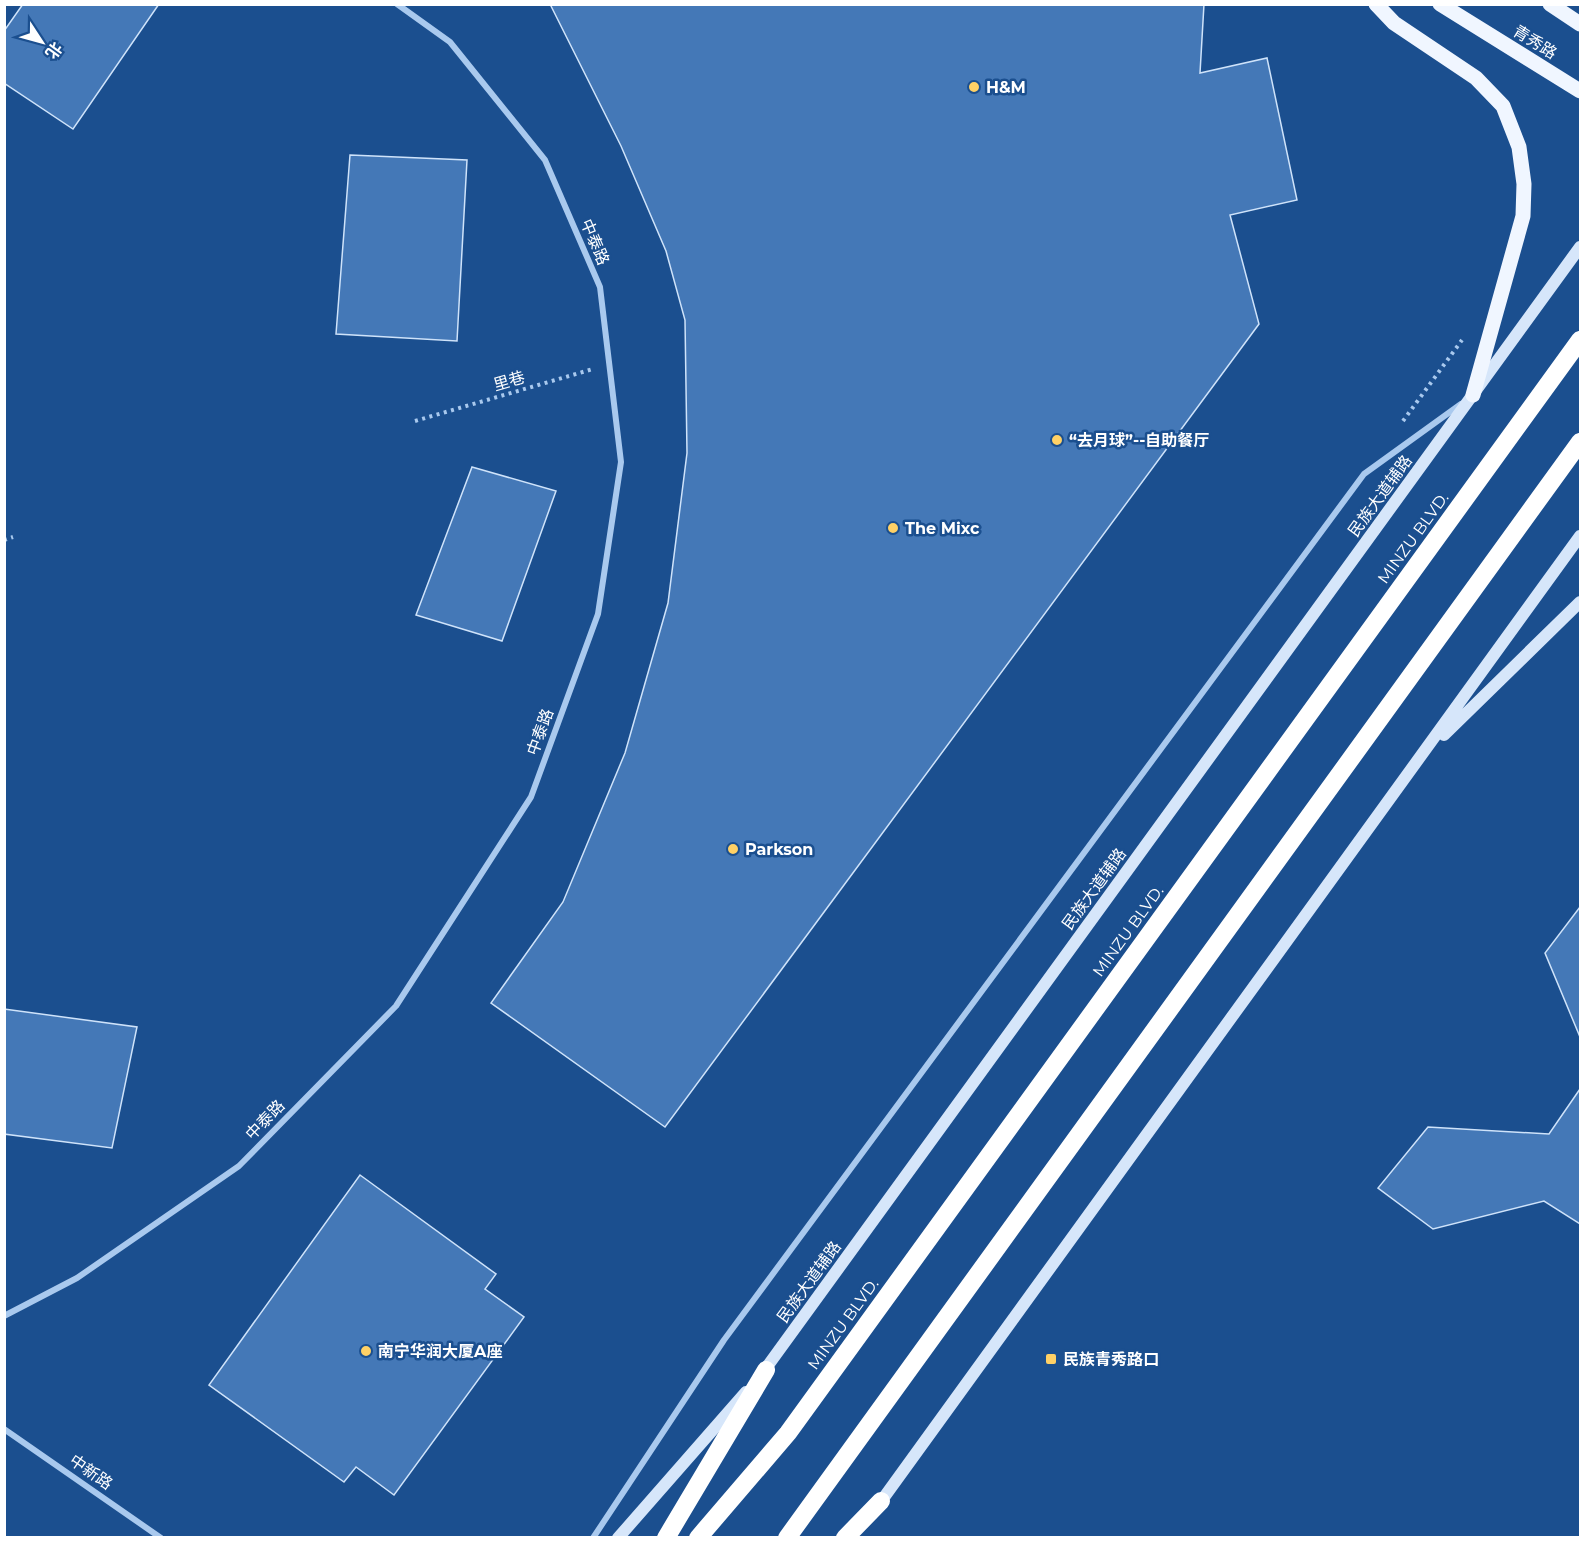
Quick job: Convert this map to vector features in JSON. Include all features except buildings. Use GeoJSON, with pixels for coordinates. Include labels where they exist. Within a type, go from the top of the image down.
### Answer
{"type":"FeatureCollection","features":[{"type":"Feature","properties":{"kind":"highway","name":"MINZU BLVD."},"geometry":{"type":"LineString","coordinates":[[698,1538],[788,1433],[1581,340]]}},
{"type":"Feature","properties":{"kind":"highway"},"geometry":{"type":"LineString","coordinates":[[787,1538],[1581,442]]}},
{"type":"Feature","properties":{"kind":"highway"},"geometry":{"type":"LineString","coordinates":[[666,1538],[766,1370]]}},
{"type":"Feature","properties":{"kind":"highway"},"geometry":{"type":"LineString","coordinates":[[845,1538],[881,1501]]}},
{"type":"Feature","properties":{"kind":"main road"},"geometry":{"type":"LineString","coordinates":[[1376,4],[1394,22],[1476,78],[1503,106],[1519,147],[1524,184],[1523,216],[1473,395]]}},
{"type":"Feature","properties":{"kind":"main road","name":"青秀路"},"geometry":{"type":"LineString","coordinates":[[1440,4],[1581,91]]}},
{"type":"Feature","properties":{"kind":"main road"},"geometry":{"type":"LineString","coordinates":[[1550,4],[1581,24]]}},
{"type":"Feature","properties":{"kind":"street","name":"中泰路"},"geometry":{"type":"LineString","coordinates":[[4,1316],[77,1278],[239,1166],[396,1006],[531,797],[598,615],[621,462],[600,287],[545,160],[450,42],[397,4]]}},
{"type":"Feature","properties":{"kind":"street","name":"民族大道辅路"},"geometry":{"type":"LineString","coordinates":[[618,1538],[766,1370],[1581,247]]}},
{"type":"Feature","properties":{"kind":"street"},"geometry":{"type":"LineString","coordinates":[[1554,284],[1581,265]]}},
{"type":"Feature","properties":{"kind":"street"},"geometry":{"type":"LineString","coordinates":[[593,1538],[724,1340],[1364,474],[1473,395]]}},
{"type":"Feature","properties":{"kind":"street"},"geometry":{"type":"LineString","coordinates":[[858,1538],[881,1501],[1581,536]]}},
{"type":"Feature","properties":{"kind":"street"},"geometry":{"type":"LineString","coordinates":[[1419,759],[1581,602]]}},
{"type":"Feature","properties":{"kind":"street","name":"中新路"},"geometry":{"type":"LineString","coordinates":[[4,1429],[161,1538]]}},
{"type":"Feature","properties":{"kind":"path"},"geometry":{"type":"LineString","coordinates":[[1399,426],[1463,340]]}},
{"type":"Feature","properties":{"kind":"path","name":"里巷"},"geometry":{"type":"LineString","coordinates":[[415,421],[609,365]]}},
{"type":"Feature","properties":{"kind":"path"},"geometry":{"type":"LineString","coordinates":[[4,540],[13,537]]}},
{"type":"Feature","properties":{"kind":"place","name":"H&M"},"geometry":{"type":"Point","coordinates":[974,87]}},
{"type":"Feature","properties":{"kind":"place","name":"“去月球”--自助餐厅"},"geometry":{"type":"Point","coordinates":[1057,440]}},
{"type":"Feature","properties":{"kind":"place","name":"The Mixc"},"geometry":{"type":"Point","coordinates":[893,528]}},
{"type":"Feature","properties":{"kind":"place","name":"Parkson"},"geometry":{"type":"Point","coordinates":[733,849]}},
{"type":"Feature","properties":{"kind":"place","name":"南宁华润大厦A座"},"geometry":{"type":"Point","coordinates":[366,1351]}},
{"type":"Feature","properties":{"kind":"place","name":"民族青秀路口"},"geometry":{"type":"Point","coordinates":[1051,1359]}}]}
